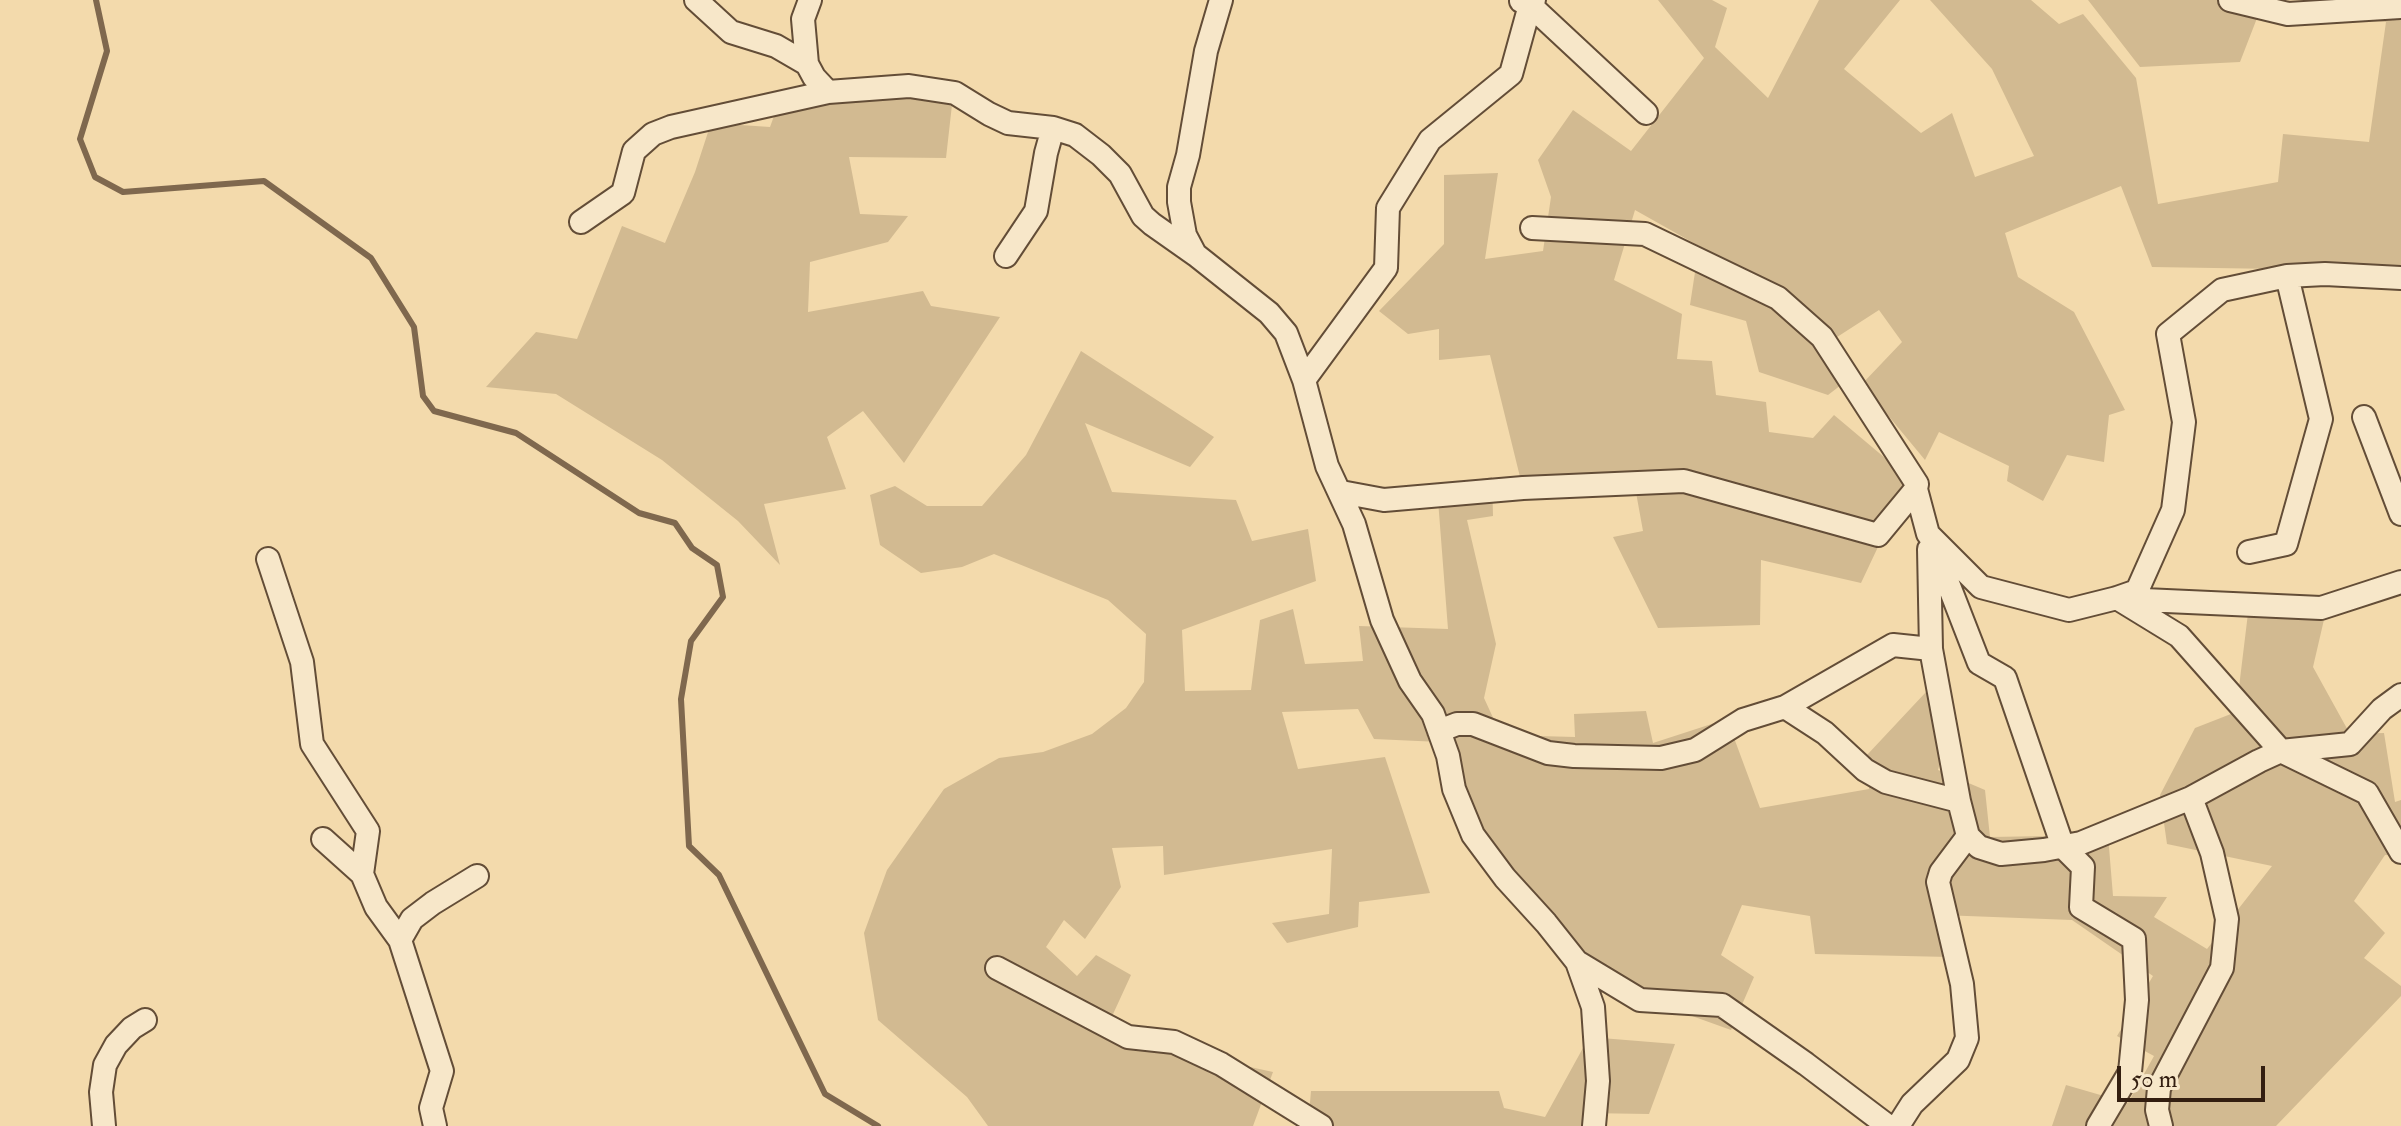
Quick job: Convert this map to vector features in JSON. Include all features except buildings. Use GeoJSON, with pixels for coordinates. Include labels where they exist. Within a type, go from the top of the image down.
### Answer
{"type":"FeatureCollection","features":[{"type":"Feature","properties":{"kind":"street"},"geometry":{"type":"LineString","coordinates":[[696,0],[731,32],[776,46],[807,64]]}},
{"type":"Feature","properties":{"kind":"street"},"geometry":{"type":"LineString","coordinates":[[810,0],[803,19],[807,64],[828,92]]}},
{"type":"Feature","properties":{"kind":"street"},"geometry":{"type":"LineString","coordinates":[[1196,255],[1185,235],[1179,187],[1188,155],[1206,51],[1221,0]]}},
{"type":"Feature","properties":{"kind":"street"},"geometry":{"type":"LineString","coordinates":[[2230,0],[2288,14],[2401,7]]}},
{"type":"Feature","properties":{"kind":"street"},"geometry":{"type":"LineString","coordinates":[[1304,380],[1386,268],[1388,208],[1430,140],[1511,74],[1528,2],[1646,113]]}},
{"type":"Feature","properties":{"kind":"street"},"geometry":{"type":"LineString","coordinates":[[581,222],[623,193],[634,151],[653,134],[671,127],[828,92],[909,86],[955,93],[1008,123],[1053,128],[1075,135],[1101,155],[1120,174],[1143,216],[1269,313],[1286,333],[1304,380],[1327,466],[1354,524],[1382,620],[1410,681],[1433,714],[1448,756],[1454,789],[1473,835],[1505,878],[1577,962],[1593,1007],[1598,1081],[1594,1126]]}},
{"type":"Feature","properties":{"kind":"street"},"geometry":{"type":"LineString","coordinates":[[1006,256],[1036,211],[1053,128]]}},
{"type":"Feature","properties":{"kind":"street"},"geometry":{"type":"LineString","coordinates":[[1532,228],[1645,234],[1778,298],[1822,337],[1917,484],[1928,534],[1979,663],[2005,678],[2063,847],[2083,867],[2081,907],[2134,939],[2137,1000],[2130,1072],[2098,1126]]}},
{"type":"Feature","properties":{"kind":"street"},"geometry":{"type":"LineString","coordinates":[[1928,534],[1981,587],[2069,610],[2137,591],[2173,510],[2184,422],[2168,334],[2222,290],[2287,276],[2325,274],[2401,278]]}},
{"type":"Feature","properties":{"kind":"street"},"geometry":{"type":"LineString","coordinates":[[2249,552],[2286,544],[2321,419],[2287,276]]}},
{"type":"Feature","properties":{"kind":"street"},"geometry":{"type":"LineString","coordinates":[[2364,417],[2401,514]]}},
{"type":"Feature","properties":{"kind":"street"},"geometry":{"type":"LineString","coordinates":[[1341,492],[1384,500],[1523,488],[1684,481],[1878,535],[1916,489]]}},
{"type":"Feature","properties":{"kind":"street"},"geometry":{"type":"LineString","coordinates":[[1928,534],[1931,649],[1959,801],[1968,836],[1979,847],[2001,854],[2063,847],[2108,834],[2191,798],[2281,751],[2350,744],[2382,709],[2401,695]]}},
{"type":"Feature","properties":{"kind":"street"},"geometry":{"type":"LineString","coordinates":[[268,559],[302,662],[312,744],[368,831],[362,874]]}},
{"type":"Feature","properties":{"kind":"street"},"geometry":{"type":"LineString","coordinates":[[2117,598],[2321,608],[2401,582]]}},
{"type":"Feature","properties":{"kind":"street"},"geometry":{"type":"LineString","coordinates":[[2117,598],[2179,636],[2281,751],[2367,793],[2401,852]]}},
{"type":"Feature","properties":{"kind":"street"},"geometry":{"type":"LineString","coordinates":[[1439,731],[1457,724],[1473,724],[1548,753],[1661,758],[1695,750],[1743,720],[1785,707],[1893,645],[1931,649]]}},
{"type":"Feature","properties":{"kind":"street"},"geometry":{"type":"LineString","coordinates":[[1785,707],[1825,733],[1865,770],[1886,782],[1959,801]]}},
{"type":"Feature","properties":{"kind":"street"},"geometry":{"type":"LineString","coordinates":[[2161,1126],[2157,1110],[2159,1088],[2222,968],[2227,919],[2212,853],[2191,798]]}},
{"type":"Feature","properties":{"kind":"street"},"geometry":{"type":"LineString","coordinates":[[1898,1126],[1912,1104],[1958,1060],[1967,1038],[1962,984],[1938,882],[1941,872],[1968,836]]}},
{"type":"Feature","properties":{"kind":"street"},"geometry":{"type":"LineString","coordinates":[[323,839],[362,874],[376,907],[400,940],[442,1071],[431,1108],[435,1126]]}},
{"type":"Feature","properties":{"kind":"street"},"geometry":{"type":"LineString","coordinates":[[400,940],[412,919],[477,876]]}},
{"type":"Feature","properties":{"kind":"street"},"geometry":{"type":"LineString","coordinates":[[1577,962],[1640,1000],[1722,1005],[1888,1126]]}},
{"type":"Feature","properties":{"kind":"street"},"geometry":{"type":"LineString","coordinates":[[997,968],[1128,1037],[1174,1042],[1221,1064],[1321,1126]]}},
{"type":"Feature","properties":{"kind":"street"},"geometry":{"type":"LineString","coordinates":[[104,1126],[101,1092],[105,1065],[116,1045],[132,1028],[145,1020]]}},
{"type":"Feature","properties":{"kind":"shaded area"},"geometry":{"type":"Polygon","coordinates":[[[1658,0],[1712,0],[1727,8],[1715,47],[1768,98],[1819,0],[1900,0],[1844,69],[1921,133],[1952,113],[1975,177],[2034,156],[1992,69],[1930,0],[2031,0],[2059,24],[2083,14],[2136,78],[2158,204],[2278,182],[2283,134],[2369,142],[2386,22],[2312,18],[2315,0],[2401,0],[2401,271],[2152,267],[2121,186],[2005,233],[2018,277],[2074,312],[2125,410],[2109,415],[2104,462],[2067,455],[2043,501],[2007,481],[2009,466],[1939,432],[1925,460],[1862,384],[1902,342],[1879,310],[1834,339],[1858,372],[1828,395],[1759,372],[1746,321],[1690,305],[1699,246],[1635,210],[1614,280],[1682,314],[1677,359],[1712,361],[1716,395],[1766,402],[1769,432],[1813,438],[1834,415],[1910,479],[1861,583],[1761,560],[1760,625],[1658,628],[1613,537],[1643,531],[1633,476],[1521,481],[1490,355],[1439,360],[1439,329],[1408,334],[1379,311],[1444,244],[1444,175],[1498,173],[1485,259],[1543,251],[1551,197],[1538,160],[1573,110],[1631,151],[1704,58],[1658,0]]]}},
{"type":"Feature","properties":{"kind":"shaded area"},"geometry":{"type":"Polygon","coordinates":[[[2088,0],[2228,0],[2259,13],[2240,62],[2140,67],[2088,0]]]}},
{"type":"Feature","properties":{"kind":"shaded area"},"geometry":{"type":"Polygon","coordinates":[[[954,87],[946,158],[849,157],[860,214],[908,216],[888,242],[810,262],[808,312],[923,291],[931,306],[1000,317],[904,463],[863,411],[827,437],[846,489],[764,504],[780,565],[738,521],[662,460],[556,394],[486,387],[536,332],[577,339],[622,226],[665,243],[695,172],[711,123],[770,127],[781,97],[954,87]]]}},
{"type":"Feature","properties":{"kind":"shaded area"},"geometry":{"type":"Polygon","coordinates":[[[1081,351],[1214,437],[1190,467],[1085,423],[1112,492],[1236,500],[1252,541],[1308,529],[1316,581],[1182,630],[1185,691],[1251,690],[1260,620],[1293,609],[1305,664],[1363,661],[1359,626],[1448,629],[1437,487],[1492,477],[1493,516],[1467,520],[1496,644],[1484,698],[1501,735],[1575,737],[1574,714],[1646,711],[1653,743],[1727,719],[1760,808],[1869,789],[1867,755],[1926,692],[1951,720],[1938,770],[1985,790],[1990,837],[2108,835],[2113,896],[2167,897],[2154,917],[2207,949],[2272,866],[2167,844],[2160,795],[2195,728],[2236,712],[2249,605],[2326,611],[2313,667],[2350,734],[2384,733],[2395,802],[2401,800],[2401,856],[2385,855],[2354,901],[2385,933],[2364,958],[2401,986],[2401,996],[2276,1126],[2052,1126],[2066,1085],[2128,1103],[2154,1056],[2117,1036],[2153,976],[2072,920],[1941,915],[1950,957],[1815,954],[1810,916],[1742,905],[1721,955],[1754,977],[1731,1030],[1603,984],[1469,844],[1440,742],[1374,739],[1358,709],[1282,712],[1298,769],[1385,757],[1430,893],[1359,902],[1358,927],[1287,943],[1272,923],[1329,914],[1332,849],[1164,875],[1163,846],[1112,848],[1121,887],[1085,939],[1064,920],[1046,947],[1077,976],[1096,955],[1131,975],[1108,1025],[1159,1047],[1273,1072],[1253,1126],[988,1126],[967,1097],[878,1020],[864,933],[887,870],[944,789],[999,758],[1043,752],[1092,734],[1126,708],[1144,682],[1146,634],[1108,600],[994,554],[962,567],[921,573],[880,545],[870,495],[895,486],[927,506],[982,506],[1026,455],[1081,351]]]}},
{"type":"Feature","properties":{"kind":"shaded area"},"geometry":{"type":"Polygon","coordinates":[[[1589,1037],[1675,1044],[1649,1114],[1585,1113],[1584,1126],[1308,1126],[1311,1091],[1499,1091],[1504,1108],[1545,1117],[1589,1037]]]}},
{"type":"Feature","properties":{"kind":"waterway"},"geometry":{"type":"LineString","coordinates":[[96,0],[107,51],[80,139],[95,177],[123,192],[264,181],[371,258],[414,327],[423,396],[434,411],[516,433],[639,513],[675,523],[692,548],[717,565],[723,597],[691,641],[681,699],[689,846],[719,875],[825,1094],[878,1126]]}}]}
